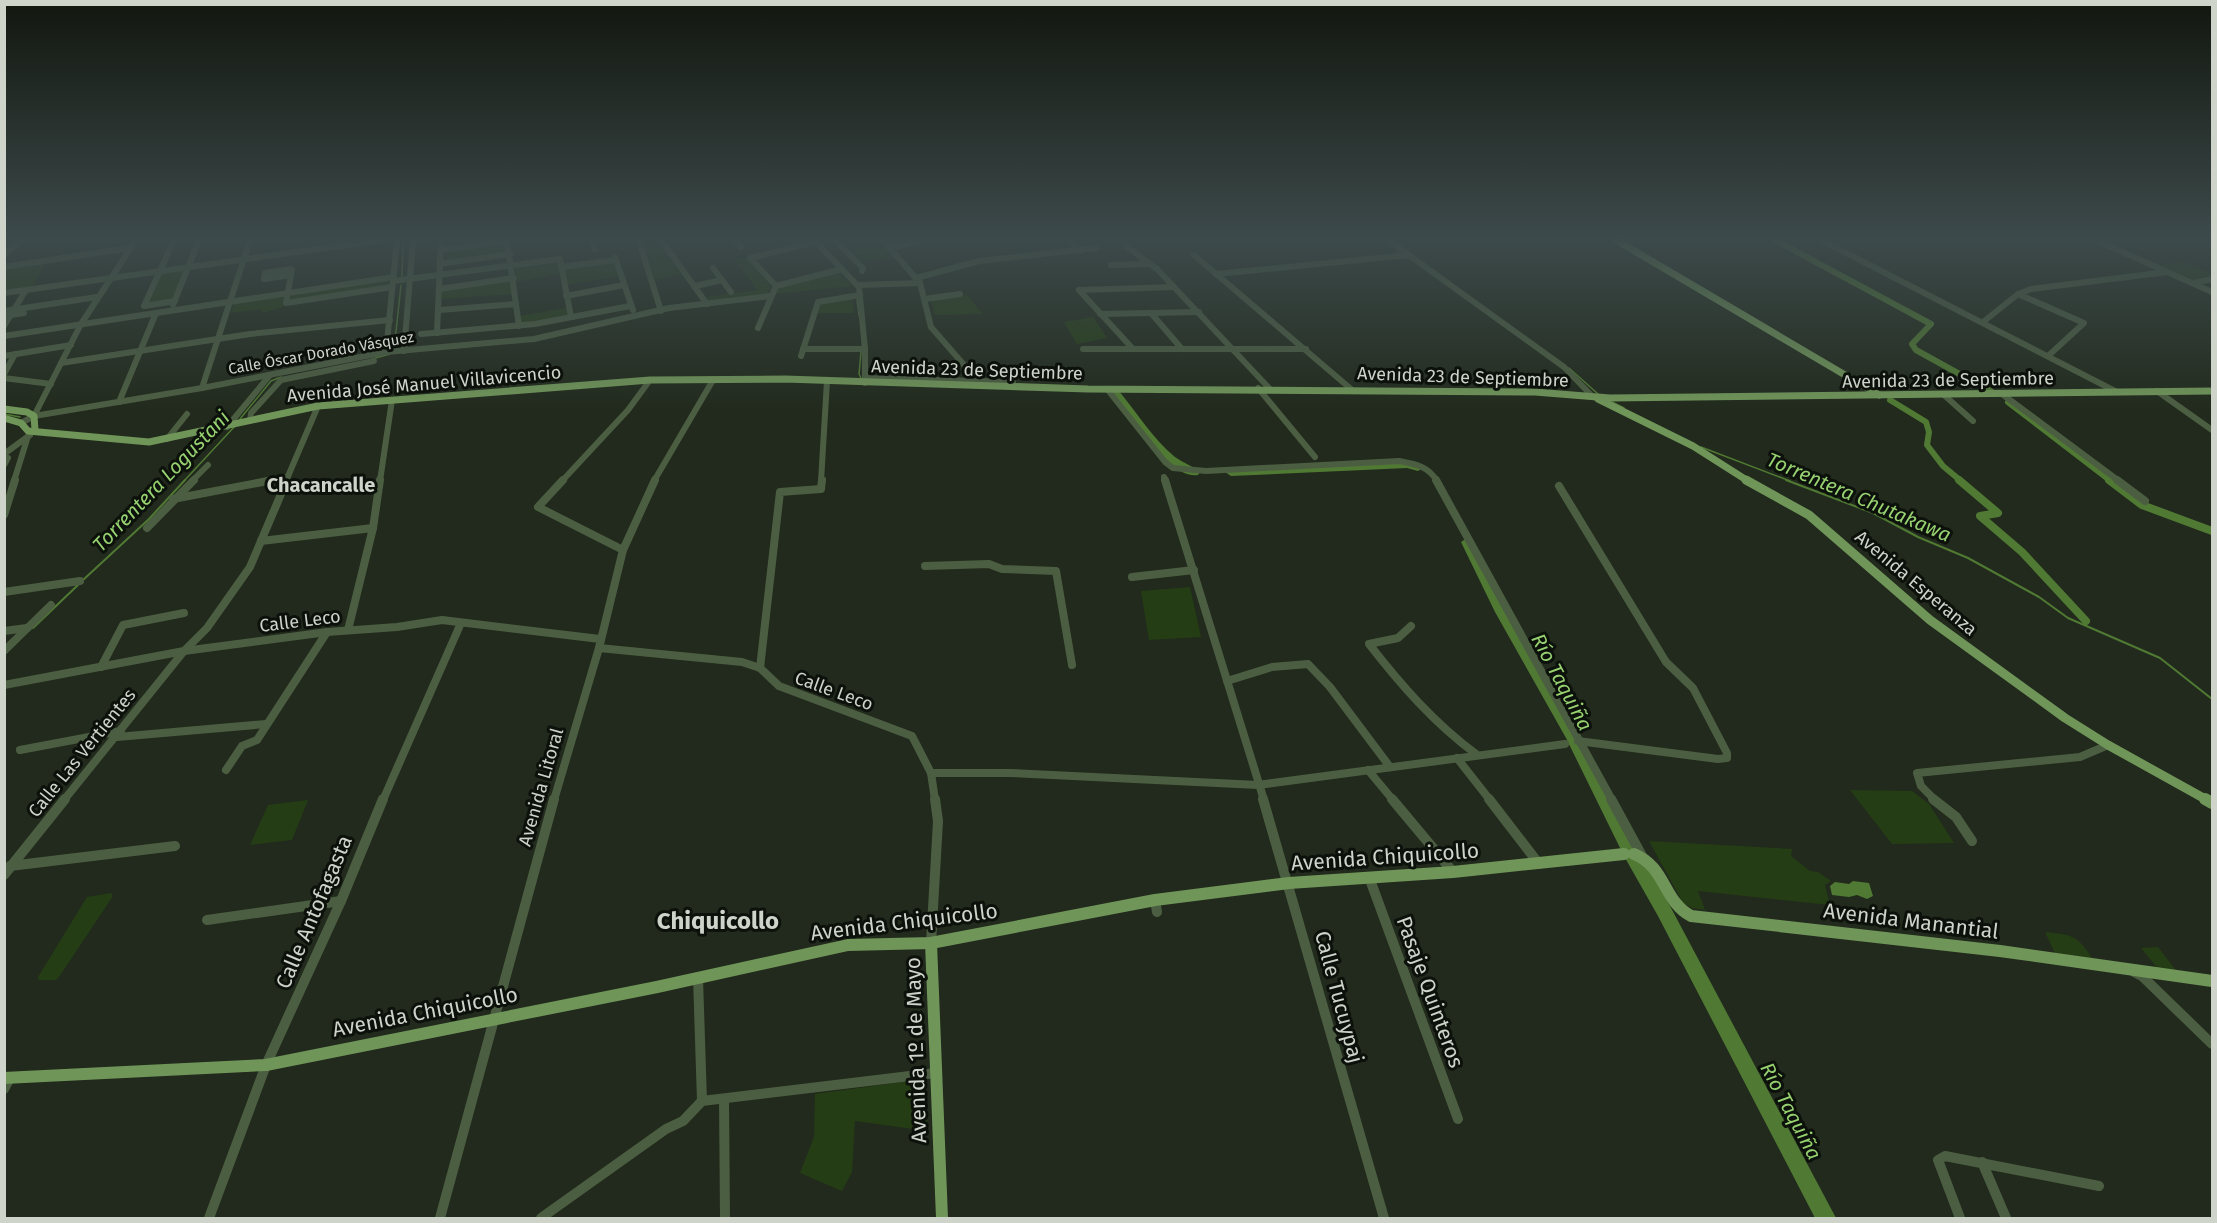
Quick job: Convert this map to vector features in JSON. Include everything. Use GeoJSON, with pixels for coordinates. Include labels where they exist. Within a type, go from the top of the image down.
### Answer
{"type":"FeatureCollection","features":[{"type":"Feature","properties":{"kind":"main road"},"geometry":{"type":"LineString","coordinates":[[1713,297],[1881,396]]}},
{"type":"Feature","properties":{"kind":"main road","name":"Avenida José Manuel Villavicencio"},"geometry":{"type":"LineString","coordinates":[[4,418],[21,423],[31,433],[135,442],[167,439],[318,406],[650,380],[713,380]]}},
{"type":"Feature","properties":{"kind":"main road","name":"Avenida 23 de Septiembre"},"geometry":{"type":"LineString","coordinates":[[713,380],[865,380],[1107,389],[1351,388],[1535,392],[1597,398],[2212,390]]}},
{"type":"Feature","properties":{"kind":"main road","name":"Avenida Esperanza"},"geometry":{"type":"LineString","coordinates":[[1597,398],[1693,446],[1751,483],[1809,515],[1930,620],[2065,718],[2108,745],[2212,803]]}},
{"type":"Feature","properties":{"kind":"main road"},"geometry":{"type":"LineString","coordinates":[[4,409],[27,412],[34,416],[31,433]]}},
{"type":"Feature","properties":{"kind":"main road","name":"Avenida Chiquicollo"},"geometry":{"type":"LineString","coordinates":[[6,1082],[266,1065],[699,978],[848,945],[932,943],[1289,884],[1453,872],[1632,854]]}},
{"type":"Feature","properties":{"kind":"main road","name":"Avenida Manantial"},"geometry":{"type":"LineString","coordinates":[[1632,854],[1651,862],[1683,912],[1692,916],[1864,934],[2212,981]]}},
{"type":"Feature","properties":{"kind":"main road","name":"Avenida 1º de Mayo"},"geometry":{"type":"LineString","coordinates":[[932,943],[931,988],[942,1218]]}},
{"type":"Feature","properties":{"kind":"street"},"geometry":{"type":"LineString","coordinates":[[4,326],[21,297]]}},
{"type":"Feature","properties":{"kind":"street"},"geometry":{"type":"LineString","coordinates":[[34,416],[97,297]]}},
{"type":"Feature","properties":{"kind":"street"},"geometry":{"type":"LineString","coordinates":[[148,297],[144,306],[175,301]]}},
{"type":"Feature","properties":{"kind":"street"},"geometry":{"type":"LineString","coordinates":[[171,311],[177,297]]}},
{"type":"Feature","properties":{"kind":"street"},"geometry":{"type":"LineString","coordinates":[[202,388],[232,297]]}},
{"type":"Feature","properties":{"kind":"street"},"geometry":{"type":"LineString","coordinates":[[4,336],[261,297]]}},
{"type":"Feature","properties":{"kind":"street"},"geometry":{"type":"LineString","coordinates":[[286,297],[286,303],[316,297]]}},
{"type":"Feature","properties":{"kind":"street"},"geometry":{"type":"LineString","coordinates":[[392,297],[390,320],[395,352]]}},
{"type":"Feature","properties":{"kind":"street"},"geometry":{"type":"LineString","coordinates":[[395,352],[406,297]]}},
{"type":"Feature","properties":{"kind":"street"},"geometry":{"type":"LineString","coordinates":[[437,333],[441,297]]}},
{"type":"Feature","properties":{"kind":"street"},"geometry":{"type":"LineString","coordinates":[[515,297],[519,326]]}},
{"type":"Feature","properties":{"kind":"street"},"geometry":{"type":"LineString","coordinates":[[566,297],[571,317]]}},
{"type":"Feature","properties":{"kind":"street"},"geometry":{"type":"LineString","coordinates":[[421,334],[519,326],[631,308],[628,297]]}},
{"type":"Feature","properties":{"kind":"street"},"geometry":{"type":"LineString","coordinates":[[657,297],[661,311]]}},
{"type":"Feature","properties":{"kind":"street"},"geometry":{"type":"LineString","coordinates":[[702,297],[705,301],[756,297]]}},
{"type":"Feature","properties":{"kind":"street"},"geometry":{"type":"LineString","coordinates":[[758,328],[770,297]]}},
{"type":"Feature","properties":{"kind":"street"},"geometry":{"type":"LineString","coordinates":[[848,297],[818,302],[802,352],[865,349]]}},
{"type":"Feature","properties":{"kind":"street"},"geometry":{"type":"LineString","coordinates":[[860,297],[865,380],[978,381],[1012,385]]}},
{"type":"Feature","properties":{"kind":"street"},"geometry":{"type":"LineString","coordinates":[[938,297],[925,299],[931,327],[978,381]]}},
{"type":"Feature","properties":{"kind":"street"},"geometry":{"type":"LineString","coordinates":[[1085,297],[1133,349]]}},
{"type":"Feature","properties":{"kind":"street"},"geometry":{"type":"LineString","coordinates":[[1184,297],[1269,388]]}},
{"type":"Feature","properties":{"kind":"street"},"geometry":{"type":"LineString","coordinates":[[1244,297],[1351,388]]}},
{"type":"Feature","properties":{"kind":"street"},"geometry":{"type":"LineString","coordinates":[[1467,297],[1564,367],[1597,398]]}},
{"type":"Feature","properties":{"kind":"street"},"geometry":{"type":"LineString","coordinates":[[1934,297],[2117,392]]}},
{"type":"Feature","properties":{"kind":"street"},"geometry":{"type":"LineString","coordinates":[[1983,322],[2014,297]]}},
{"type":"Feature","properties":{"kind":"street"},"geometry":{"type":"LineString","coordinates":[[2025,297],[2084,323],[2048,356]]}},
{"type":"Feature","properties":{"kind":"street"},"geometry":{"type":"LineString","coordinates":[[4,311],[10,314],[95,300]]}},
{"type":"Feature","properties":{"kind":"street","name":"Calle Óscar Dorado Vásquez"},"geometry":{"type":"LineString","coordinates":[[21,423],[34,416],[395,352],[534,339],[705,301]]}},
{"type":"Feature","properties":{"kind":"street"},"geometry":{"type":"LineString","coordinates":[[439,310],[516,304]]}},
{"type":"Feature","properties":{"kind":"street"},"geometry":{"type":"LineString","coordinates":[[1100,314],[1199,312]]}},
{"type":"Feature","properties":{"kind":"street"},"geometry":{"type":"LineString","coordinates":[[120,402],[156,313]]}},
{"type":"Feature","properties":{"kind":"street"},"geometry":{"type":"LineString","coordinates":[[1151,314],[1182,349]]}},
{"type":"Feature","properties":{"kind":"street"},"geometry":{"type":"LineString","coordinates":[[61,363],[250,334],[390,320]]}},
{"type":"Feature","properties":{"kind":"street"},"geometry":{"type":"LineString","coordinates":[[4,356],[70,345]]}},
{"type":"Feature","properties":{"kind":"street"},"geometry":{"type":"LineString","coordinates":[[1083,349],[1306,349]]}},
{"type":"Feature","properties":{"kind":"street"},"geometry":{"type":"LineString","coordinates":[[250,421],[251,413],[281,380],[364,363],[395,352]]}},
{"type":"Feature","properties":{"kind":"street"},"geometry":{"type":"LineString","coordinates":[[4,374],[15,354]]}},
{"type":"Feature","properties":{"kind":"street"},"geometry":{"type":"LineString","coordinates":[[234,425],[270,375]]}},
{"type":"Feature","properties":{"kind":"street"},"geometry":{"type":"LineString","coordinates":[[4,378],[51,384]]}},
{"type":"Feature","properties":{"kind":"street"},"geometry":{"type":"LineString","coordinates":[[623,550],[538,507],[614,426],[650,380]]}},
{"type":"Feature","properties":{"kind":"street","name":"Avenida Litoral"},"geometry":{"type":"LineString","coordinates":[[440,1218],[548,820],[600,643],[623,550],[657,477],[713,380]]}},
{"type":"Feature","properties":{"kind":"street"},"geometry":{"type":"LineString","coordinates":[[760,668],[780,492],[821,489],[827,381]]}},
{"type":"Feature","properties":{"kind":"street"},"geometry":{"type":"LineString","coordinates":[[1258,388],[1315,457]]}},
{"type":"Feature","properties":{"kind":"street"},"geometry":{"type":"LineString","coordinates":[[1107,389],[1165,462],[1173,468],[1206,471],[1399,461],[1418,464],[1432,473],[1578,741],[1632,854]]}},
{"type":"Feature","properties":{"kind":"street"},"geometry":{"type":"LineString","coordinates":[[2157,392],[2212,430]]}},
{"type":"Feature","properties":{"kind":"street"},"geometry":{"type":"LineString","coordinates":[[2002,394],[2145,501]]}},
{"type":"Feature","properties":{"kind":"street"},"geometry":{"type":"LineString","coordinates":[[1944,395],[1972,420]]}},
{"type":"Feature","properties":{"kind":"street"},"geometry":{"type":"LineString","coordinates":[[348,630],[373,528],[392,400]]}},
{"type":"Feature","properties":{"kind":"street","name":"Calle Las Vertientes"},"geometry":{"type":"LineString","coordinates":[[4,875],[8,866],[232,595],[250,567],[318,406]]}},
{"type":"Feature","properties":{"kind":"street"},"geometry":{"type":"LineString","coordinates":[[167,439],[187,414]]}},
{"type":"Feature","properties":{"kind":"street"},"geometry":{"type":"LineString","coordinates":[[4,465],[9,458],[4,455],[31,433]]}},
{"type":"Feature","properties":{"kind":"street"},"geometry":{"type":"LineString","coordinates":[[4,515],[31,433]]}},
{"type":"Feature","properties":{"kind":"street"},"geometry":{"type":"LineString","coordinates":[[147,528],[208,465]]}},
{"type":"Feature","properties":{"kind":"street"},"geometry":{"type":"LineString","coordinates":[[173,499],[287,477]]}},
{"type":"Feature","properties":{"kind":"street","name":"Calle Tucuypaj"},"geometry":{"type":"LineString","coordinates":[[1164,477],[1289,884],[1384,1218]]}},
{"type":"Feature","properties":{"kind":"street"},"geometry":{"type":"LineString","coordinates":[[1560,486],[1619,590],[1666,662],[1693,688],[1727,753],[1726,758],[1718,759],[1578,741]]}},
{"type":"Feature","properties":{"kind":"street"},"geometry":{"type":"LineString","coordinates":[[261,541],[373,528]]}},
{"type":"Feature","properties":{"kind":"street"},"geometry":{"type":"LineString","coordinates":[[925,566],[989,564],[1002,569],[1056,571],[1072,665]]}},
{"type":"Feature","properties":{"kind":"street"},"geometry":{"type":"LineString","coordinates":[[1132,577],[1194,570]]}},
{"type":"Feature","properties":{"kind":"street"},"geometry":{"type":"LineString","coordinates":[[4,592],[80,581]]}},
{"type":"Feature","properties":{"kind":"street"},"geometry":{"type":"LineString","coordinates":[[4,651],[51,605]]}},
{"type":"Feature","properties":{"kind":"street"},"geometry":{"type":"LineString","coordinates":[[101,667],[123,625],[184,613]]}},
{"type":"Feature","properties":{"kind":"street","name":"Calle Leco"},"geometry":{"type":"LineString","coordinates":[[4,685],[184,651],[327,632],[397,627],[442,620],[742,662],[760,668],[771,681],[779,686],[809,699],[902,731],[919,744]]}},
{"type":"Feature","properties":{"kind":"street","name":"Calle Antofagasta"},"geometry":{"type":"LineString","coordinates":[[209,1218],[266,1065],[341,901],[363,845],[461,623]]}},
{"type":"Feature","properties":{"kind":"street"},"geometry":{"type":"LineString","coordinates":[[1411,626],[1398,638],[1369,644],[1385,665],[1450,736],[1476,754]]}},
{"type":"Feature","properties":{"kind":"street"},"geometry":{"type":"LineString","coordinates":[[4,631],[27,627]]}},
{"type":"Feature","properties":{"kind":"street"},"geometry":{"type":"LineString","coordinates":[[226,770],[242,746],[256,740],[327,632]]}},
{"type":"Feature","properties":{"kind":"street"},"geometry":{"type":"LineString","coordinates":[[1227,681],[1272,667],[1308,664],[1330,687],[1390,766]]}},
{"type":"Feature","properties":{"kind":"street"},"geometry":{"type":"LineString","coordinates":[[20,750],[119,734],[266,724]]}},
{"type":"Feature","properties":{"kind":"street","name":"Avenida 1º de Mayo"},"geometry":{"type":"LineString","coordinates":[[919,744],[921,756],[931,773],[938,821],[932,943]]}},
{"type":"Feature","properties":{"kind":"street"},"geometry":{"type":"LineString","coordinates":[[931,773],[1011,773],[1258,785],[1476,754],[1565,744]]}},
{"type":"Feature","properties":{"kind":"street"},"geometry":{"type":"LineString","coordinates":[[1972,841],[1954,815],[1927,795],[1917,779],[1917,773],[2080,757],[2108,745]]}},
{"type":"Feature","properties":{"kind":"street"},"geometry":{"type":"LineString","coordinates":[[1457,758],[1539,864]]}},
{"type":"Feature","properties":{"kind":"street"},"geometry":{"type":"LineString","coordinates":[[1368,770],[1453,872]]}},
{"type":"Feature","properties":{"kind":"street"},"geometry":{"type":"LineString","coordinates":[[8,866],[175,846]]}},
{"type":"Feature","properties":{"kind":"street","name":"Pasaje Quinteros"},"geometry":{"type":"LineString","coordinates":[[1369,877],[1458,1119]]}},
{"type":"Feature","properties":{"kind":"street"},"geometry":{"type":"LineString","coordinates":[[207,920],[341,901]]}},
{"type":"Feature","properties":{"kind":"street"},"geometry":{"type":"LineString","coordinates":[[2128,968],[2142,976],[2212,1044]]}},
{"type":"Feature","properties":{"kind":"street"},"geometry":{"type":"LineString","coordinates":[[699,978],[702,1101]]}},
{"type":"Feature","properties":{"kind":"street"},"geometry":{"type":"LineString","coordinates":[[541,1218],[666,1129],[683,1121],[702,1101],[935,1073]]}},
{"type":"Feature","properties":{"kind":"street"},"geometry":{"type":"LineString","coordinates":[[724,1099],[725,1218]]}},
{"type":"Feature","properties":{"kind":"street"},"geometry":{"type":"LineString","coordinates":[[1960,1218],[1938,1160],[1945,1156],[2099,1186]]}},
{"type":"Feature","properties":{"kind":"street"},"geometry":{"type":"LineString","coordinates":[[1982,1162],[2006,1218]]}},
{"type":"Feature","properties":{"kind":"shaded area"},"geometry":{"type":"Polygon","coordinates":[[[150,297],[174,297],[173,300],[147,304],[150,297]]]}},
{"type":"Feature","properties":{"kind":"shaded area"},"geometry":{"type":"Polygon","coordinates":[[[284,297],[283,307],[263,313],[261,309],[231,313],[234,303],[284,297]]]}},
{"type":"Feature","properties":{"kind":"shaded area"},"geometry":{"type":"Polygon","coordinates":[[[289,297],[320,297],[290,302],[289,297]]]}},
{"type":"Feature","properties":{"kind":"shaded area"},"geometry":{"type":"Polygon","coordinates":[[[440,297],[468,297],[440,299],[440,297]]]}},
{"type":"Feature","properties":{"kind":"shaded area"},"geometry":{"type":"Polygon","coordinates":[[[707,297],[756,297],[710,302],[707,297]]]}},
{"type":"Feature","properties":{"kind":"shaded area"},"geometry":{"type":"Polygon","coordinates":[[[852,297],[854,313],[817,313],[819,305],[852,297]]]}},
{"type":"Feature","properties":{"kind":"shaded area"},"geometry":{"type":"Polygon","coordinates":[[[969,297],[983,314],[935,315],[931,300],[969,297]]]}},
{"type":"Feature","properties":{"kind":"shaded area"},"geometry":{"type":"Polygon","coordinates":[[[566,308],[567,316],[521,324],[520,316],[566,308]]]}},
{"type":"Feature","properties":{"kind":"shaded area"},"geometry":{"type":"Polygon","coordinates":[[[1093,317],[1107,338],[1077,344],[1064,322],[1093,317]]]}},
{"type":"Feature","properties":{"kind":"shaded area"},"geometry":{"type":"Polygon","coordinates":[[[1190,587],[1201,637],[1149,640],[1141,591],[1190,587]]]}},
{"type":"Feature","properties":{"kind":"shaded area"},"geometry":{"type":"Polygon","coordinates":[[[1850,790],[1912,791],[1929,804],[1954,843],[1892,844],[1850,790]]]}},
{"type":"Feature","properties":{"kind":"shaded area"},"geometry":{"type":"Polygon","coordinates":[[[308,800],[292,840],[250,845],[268,805],[308,800]]]}},
{"type":"Feature","properties":{"kind":"shaded area"},"geometry":{"type":"Polygon","coordinates":[[[1649,841],[1792,849],[1791,856],[1810,871],[1818,872],[1831,881],[1825,885],[1830,905],[1698,891],[1705,910],[1692,908],[1683,903],[1649,841]]]}},
{"type":"Feature","properties":{"kind":"shaded area"},"geometry":{"type":"Polygon","coordinates":[[[1853,881],[1869,883],[1873,896],[1867,899],[1857,895],[1849,897],[1832,895],[1830,886],[1835,882],[1849,884],[1853,881]]]}},
{"type":"Feature","properties":{"kind":"shaded area"},"geometry":{"type":"Polygon","coordinates":[[[111,893],[113,896],[59,977],[56,980],[39,980],[38,977],[87,897],[111,893]]]}},
{"type":"Feature","properties":{"kind":"shaded area"},"geometry":{"type":"Polygon","coordinates":[[[2045,932],[2073,937],[2082,944],[2092,958],[2055,953],[2045,932]]]}},
{"type":"Feature","properties":{"kind":"shaded area"},"geometry":{"type":"Polygon","coordinates":[[[2158,947],[2178,973],[2159,970],[2141,948],[2158,947]]]}},
{"type":"Feature","properties":{"kind":"shaded area"},"geometry":{"type":"Polygon","coordinates":[[[925,1079],[928,1131],[855,1121],[852,1172],[842,1191],[800,1173],[814,1137],[815,1094],[925,1079]]]}},
{"type":"Feature","properties":{"kind":"waterway","name":"Torrentera Logustani"},"geometry":{"type":"LineString","coordinates":[[394,350],[400,297]]}},
{"type":"Feature","properties":{"kind":"waterway"},"geometry":{"type":"LineString","coordinates":[[1881,297],[1931,324],[1912,344],[1916,350],[1992,392]]}},
{"type":"Feature","properties":{"kind":"waterway"},"geometry":{"type":"LineString","coordinates":[[857,299],[859,316]]}},
{"type":"Feature","properties":{"kind":"waterway"},"geometry":{"type":"LineString","coordinates":[[861,352],[859,374],[861,378]]}},
{"type":"Feature","properties":{"kind":"waterway","name":"Torrentera Logustani"},"geometry":{"type":"LineString","coordinates":[[372,359],[390,354]]}},
{"type":"Feature","properties":{"kind":"waterway","name":"Torrentera Chutakawa"},"geometry":{"type":"LineString","coordinates":[[1569,368],[1598,394]]}},
{"type":"Feature","properties":{"kind":"waterway","name":"Torrentera Logustani"},"geometry":{"type":"LineString","coordinates":[[240,419],[271,381],[281,377]]}},
{"type":"Feature","properties":{"kind":"waterway","name":"Río Taquiña"},"geometry":{"type":"LineString","coordinates":[[1115,393],[1161,450],[1183,468],[1194,472]]}},
{"type":"Feature","properties":{"kind":"waterway"},"geometry":{"type":"LineString","coordinates":[[1890,400],[1926,422],[1929,432],[1927,445],[1943,466],[1961,481]]}},
{"type":"Feature","properties":{"kind":"waterway","name":"Torrentera Chutakawa"},"geometry":{"type":"LineString","coordinates":[[1612,402],[1624,408]]}},
{"type":"Feature","properties":{"kind":"waterway"},"geometry":{"type":"LineString","coordinates":[[2008,402],[2111,481]]}},
{"type":"Feature","properties":{"kind":"waterway"},"geometry":{"type":"LineString","coordinates":[[4,414],[20,417]]}},
{"type":"Feature","properties":{"kind":"waterway","name":"Torrentera Logustani"},"geometry":{"type":"LineString","coordinates":[[184,481],[235,426]]}},
{"type":"Feature","properties":{"kind":"waterway","name":"Torrentera Chutakawa"},"geometry":{"type":"LineString","coordinates":[[1701,447],[1790,481]]}},
{"type":"Feature","properties":{"kind":"waterway","name":"Río Taquiña"},"geometry":{"type":"LineString","coordinates":[[1231,472],[1407,464],[1418,467]]}},
{"type":"Feature","properties":{"kind":"waterway","name":"Torrentera Logustani"},"geometry":{"type":"LineString","coordinates":[[83,580],[149,519],[185,480]]}},
{"type":"Feature","properties":{"kind":"waterway","name":"Torrentera Chutakawa"},"geometry":{"type":"LineString","coordinates":[[1786,480],[1873,513],[1918,537],[1968,558],[2039,597],[2068,618],[2160,658],[2212,699]]}},
{"type":"Feature","properties":{"kind":"waterway"},"geometry":{"type":"LineString","coordinates":[[1959,480],[1998,513],[1980,516],[2022,552],[2086,621]]}},
{"type":"Feature","properties":{"kind":"waterway"},"geometry":{"type":"LineString","coordinates":[[2109,480],[2142,505],[2212,531]]}},
{"type":"Feature","properties":{"kind":"waterway","name":"Río Taquiña"},"geometry":{"type":"LineString","coordinates":[[1467,542],[1502,612],[1573,738],[1630,851],[1826,1218]]}},
{"type":"Feature","properties":{"kind":"waterway","name":"Torrentera Logustani"},"geometry":{"type":"LineString","coordinates":[[33,628],[79,584]]}},
{"type":"Feature","properties":{"kind":"district","name":"Chacancalle"},"geometry":{"type":"Point","coordinates":[321,485]}},
{"type":"Feature","properties":{"kind":"district","name":"Chiquicollo"},"geometry":{"type":"Point","coordinates":[718,921]}}]}
